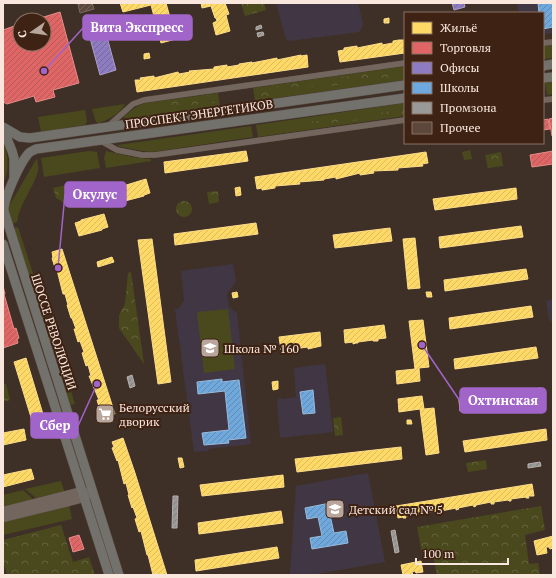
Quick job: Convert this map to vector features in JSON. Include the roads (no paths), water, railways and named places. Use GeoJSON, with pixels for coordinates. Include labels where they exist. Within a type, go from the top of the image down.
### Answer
{"type":"FeatureCollection","features":[{"type":"Feature","properties":{"kind":"main road","name":"ПРОСПЕКТ ЭНЕРГЕТИКОВ"},"geometry":{"type":"LineString","coordinates":[[3,128],[20,137],[30,138],[404,85]]}},
{"type":"Feature","properties":{"kind":"main road","name":"ПРОСПЕКТ ЭНЕРГЕТИКОВ"},"geometry":{"type":"LineString","coordinates":[[9,186],[29,152],[36,149],[404,98]]}},
{"type":"Feature","properties":{"kind":"main road","name":"ШОССЕ РЕВОЛЮЦИИ"},"geometry":{"type":"LineString","coordinates":[[3,128],[14,158],[9,186],[3,207],[5,216],[118,575]]}},
{"type":"Feature","properties":{"kind":"main road","name":"ШОССЕ РЕВОЛЮЦИИ"},"geometry":{"type":"LineString","coordinates":[[3,244],[109,575]]}},
{"type":"Feature","properties":{"kind":"street"},"geometry":{"type":"LineString","coordinates":[[106,128],[133,104],[144,100],[404,63]]}},
{"type":"Feature","properties":{"kind":"street"},"geometry":{"type":"LineString","coordinates":[[100,140],[117,150],[155,156],[404,120]]}},
{"type":"Feature","properties":{"kind":"street"},"geometry":{"type":"LineString","coordinates":[[3,511],[92,492]]}},
{"type":"Feature","properties":{"kind":"street"},"geometry":{"type":"LineString","coordinates":[[3,518],[83,494]]}},
{"type":"Feature","properties":{"kind":"place","name":"Вита Экспресс"},"geometry":{"type":"Point","coordinates":[44,71]}},
{"type":"Feature","properties":{"kind":"place","name":"Окулус"},"geometry":{"type":"Point","coordinates":[58,268]}},
{"type":"Feature","properties":{"kind":"place","name":"Охтинская"},"geometry":{"type":"Point","coordinates":[422,345]}},
{"type":"Feature","properties":{"kind":"place","name":"Школа № 160"},"geometry":{"type":"Point","coordinates":[210,348]}},
{"type":"Feature","properties":{"kind":"place","name":"Сбер"},"geometry":{"type":"Point","coordinates":[97,384]}},
{"type":"Feature","properties":{"kind":"place","name":"Белорусский дворик"},"geometry":{"type":"Point","coordinates":[105,414]}},
{"type":"Feature","properties":{"kind":"place","name":"Детский сад № 5"},"geometry":{"type":"Point","coordinates":[335,509]}}]}
